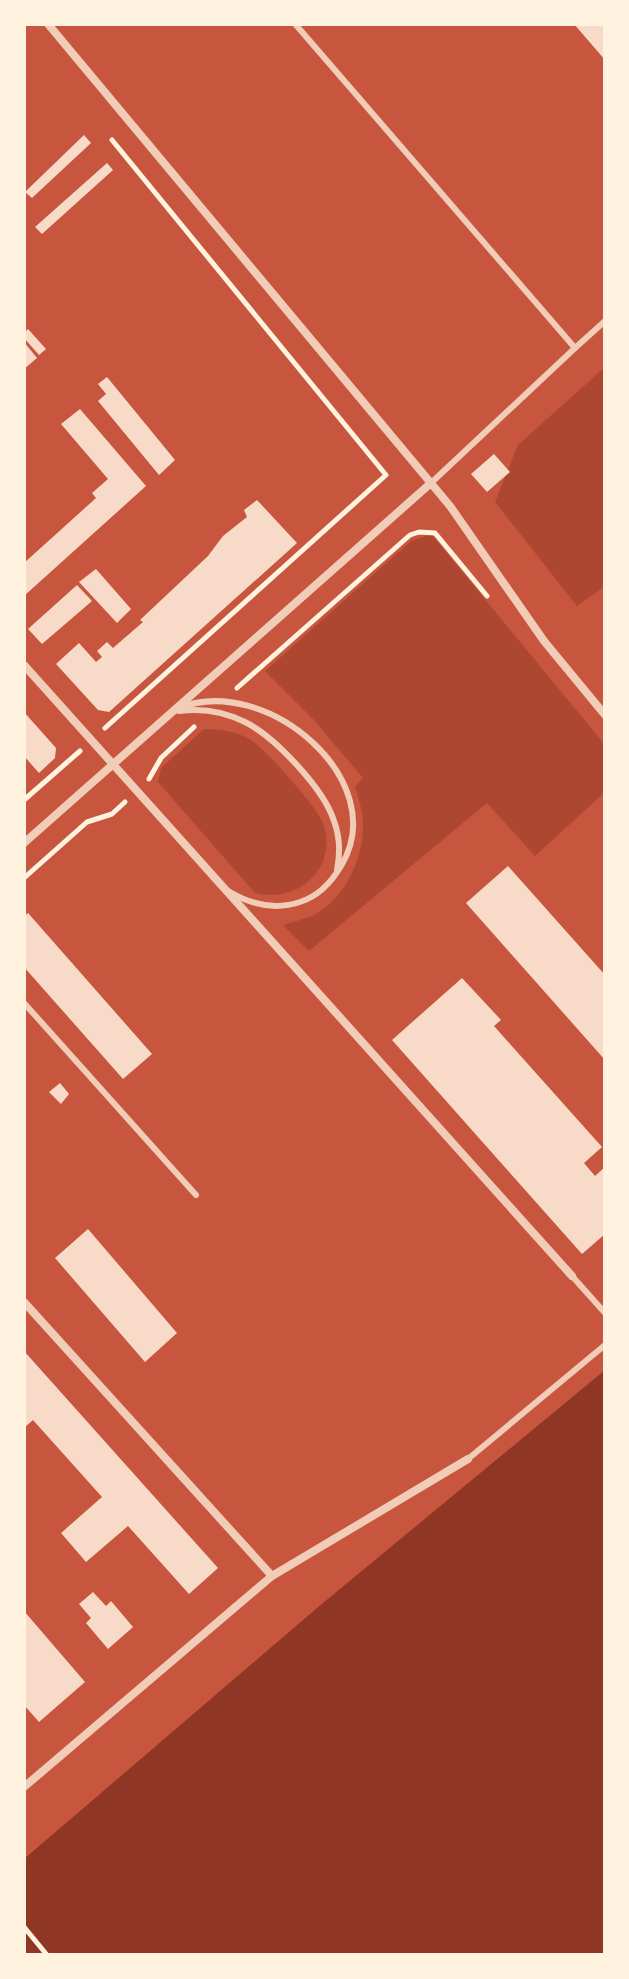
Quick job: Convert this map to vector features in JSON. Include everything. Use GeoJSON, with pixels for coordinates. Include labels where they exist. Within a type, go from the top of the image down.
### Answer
{"type":"FeatureCollection","features":[{"type":"Feature","properties":{"kind":"street"},"geometry":{"type":"LineString","coordinates":[[48,24],[431,483],[467,529],[544,641],[605,715]]}},
{"type":"Feature","properties":{"kind":"street"},"geometry":{"type":"LineString","coordinates":[[24,843],[431,483]]}},
{"type":"Feature","properties":{"kind":"street"},"geometry":{"type":"LineString","coordinates":[[24,665],[572,1276]]}},
{"type":"Feature","properties":{"kind":"street"},"geometry":{"type":"LineString","coordinates":[[24,1302],[272,1576]]}},
{"type":"Feature","properties":{"kind":"street"},"geometry":{"type":"LineString","coordinates":[[24,1787],[272,1576],[468,1459]]}},
{"type":"Feature","properties":{"kind":"lane"},"geometry":{"type":"LineString","coordinates":[[297,24],[575,348]]}},
{"type":"Feature","properties":{"kind":"lane"},"geometry":{"type":"LineString","coordinates":[[431,483],[605,321]]}},
{"type":"Feature","properties":{"kind":"lane"},"geometry":{"type":"LineString","coordinates":[[172,711],[187,705],[223,701],[276,715],[302,732],[331,765],[346,790],[352,819],[350,846],[337,874],[309,899],[282,907],[269,906],[240,898],[217,881]]}},
{"type":"Feature","properties":{"kind":"lane"},"geometry":{"type":"LineString","coordinates":[[172,711],[212,711],[229,715],[258,730],[309,780],[334,820],[338,842],[337,874]]}},
{"type":"Feature","properties":{"kind":"lane"},"geometry":{"type":"LineString","coordinates":[[24,1003],[196,1195]]}},
{"type":"Feature","properties":{"kind":"lane"},"geometry":{"type":"LineString","coordinates":[[572,1276],[605,1313]]}},
{"type":"Feature","properties":{"kind":"lane"},"geometry":{"type":"LineString","coordinates":[[468,1459],[605,1345]]}},
{"type":"Feature","properties":{"kind":"path"},"geometry":{"type":"LineString","coordinates":[[24,800],[386,475],[112,140]]}},
{"type":"Feature","properties":{"kind":"path"},"geometry":{"type":"LineString","coordinates":[[223,701],[410,535],[435,533],[495,606]]}},
{"type":"Feature","properties":{"kind":"path"},"geometry":{"type":"LineString","coordinates":[[24,878],[87,822],[112,814],[152,776],[161,758],[212,711]]}},
{"type":"Feature","properties":{"kind":"path"},"geometry":{"type":"LineString","coordinates":[[24,1927],[47,1955]]}},
{"type":"Feature","properties":{"kind":"shaded area"},"geometry":{"type":"Polygon","coordinates":[[[605,367],[605,586],[577,606],[495,502],[518,445],[605,367]]]}},
{"type":"Feature","properties":{"kind":"shaded area"},"geometry":{"type":"Polygon","coordinates":[[[431,534],[605,745],[605,792],[535,856],[487,803],[309,951],[283,925],[325,908],[349,879],[362,842],[363,819],[355,786],[363,778],[313,719],[265,671],[411,541],[431,534]]]}},
{"type":"Feature","properties":{"kind":"shaded area"},"geometry":{"type":"Polygon","coordinates":[[[204,729],[228,731],[251,740],[290,779],[319,815],[326,839],[325,854],[320,868],[299,888],[271,895],[255,893],[158,782],[161,768],[204,729]]]}},
{"type":"Feature","properties":{"kind":"shaded area"},"geometry":{"type":"Polygon","coordinates":[[[605,1370],[605,1955],[24,1955],[24,1859],[323,1603],[605,1370]]]}},
{"type":"Feature","properties":{"kind":"building"},"geometry":{"type":"Polygon","coordinates":[[[574,24],[605,24],[605,60],[574,24]]]}},
{"type":"Feature","properties":{"kind":"building"},"geometry":{"type":"Polygon","coordinates":[[[84,135],[91,143],[32,198],[25,192],[84,135]]]}},
{"type":"Feature","properties":{"kind":"building"},"geometry":{"type":"Polygon","coordinates":[[[107,163],[113,170],[42,234],[35,227],[107,163]]]}},
{"type":"Feature","properties":{"kind":"building"},"geometry":{"type":"Polygon","coordinates":[[[28,329],[46,349],[39,355],[24,338],[28,329]]]}},
{"type":"Feature","properties":{"kind":"building"},"geometry":{"type":"Polygon","coordinates":[[[24,342],[37,358],[24,369],[24,342]]]}},
{"type":"Feature","properties":{"kind":"building"},"geometry":{"type":"Polygon","coordinates":[[[107,377],[175,460],[159,475],[98,401],[106,394],[98,384],[107,377]]]}},
{"type":"Feature","properties":{"kind":"building"},"geometry":{"type":"Polygon","coordinates":[[[80,409],[146,486],[24,596],[24,563],[96,498],[92,493],[108,479],[61,424],[80,409]]]}},
{"type":"Feature","properties":{"kind":"building"},"geometry":{"type":"Polygon","coordinates":[[[494,454],[510,472],[487,492],[471,474],[494,454]]]}},
{"type":"Feature","properties":{"kind":"building"},"geometry":{"type":"Polygon","coordinates":[[[257,500],[297,543],[109,712],[98,710],[56,664],[79,643],[96,662],[102,657],[97,651],[107,642],[113,648],[143,622],[140,620],[208,556],[223,536],[247,517],[244,510],[257,500]]]}},
{"type":"Feature","properties":{"kind":"building"},"geometry":{"type":"Polygon","coordinates":[[[96,569],[131,609],[117,623],[79,582],[96,569]]]}},
{"type":"Feature","properties":{"kind":"building"},"geometry":{"type":"Polygon","coordinates":[[[77,585],[92,601],[42,644],[28,629],[77,585]]]}},
{"type":"Feature","properties":{"kind":"building"},"geometry":{"type":"Polygon","coordinates":[[[24,712],[56,748],[55,758],[39,773],[24,756],[24,712]]]}},
{"type":"Feature","properties":{"kind":"building"},"geometry":{"type":"Polygon","coordinates":[[[508,866],[605,975],[605,1060],[466,903],[508,866]]]}},
{"type":"Feature","properties":{"kind":"building"},"geometry":{"type":"Polygon","coordinates":[[[28,913],[152,1054],[123,1079],[24,967],[24,916],[28,913]]]}},
{"type":"Feature","properties":{"kind":"building"},"geometry":{"type":"Polygon","coordinates":[[[462,978],[501,1020],[494,1026],[602,1147],[584,1163],[595,1176],[605,1167],[605,1234],[582,1254],[392,1040],[462,978]]]}},
{"type":"Feature","properties":{"kind":"building"},"geometry":{"type":"Polygon","coordinates":[[[60,1083],[69,1094],[61,1104],[49,1092],[60,1083]]]}},
{"type":"Feature","properties":{"kind":"building"},"geometry":{"type":"Polygon","coordinates":[[[88,1229],[177,1333],[145,1362],[55,1258],[88,1229]]]}},
{"type":"Feature","properties":{"kind":"building"},"geometry":{"type":"Polygon","coordinates":[[[24,1351],[218,1568],[189,1594],[128,1526],[86,1562],[61,1533],[102,1497],[33,1420],[24,1428],[24,1351]]]}},
{"type":"Feature","properties":{"kind":"building"},"geometry":{"type":"Polygon","coordinates":[[[93,1592],[106,1606],[111,1601],[133,1627],[108,1649],[86,1623],[91,1618],[79,1604],[93,1592]]]}},
{"type":"Feature","properties":{"kind":"building"},"geometry":{"type":"Polygon","coordinates":[[[24,1611],[85,1682],[39,1722],[24,1705],[24,1611]]]}}]}
